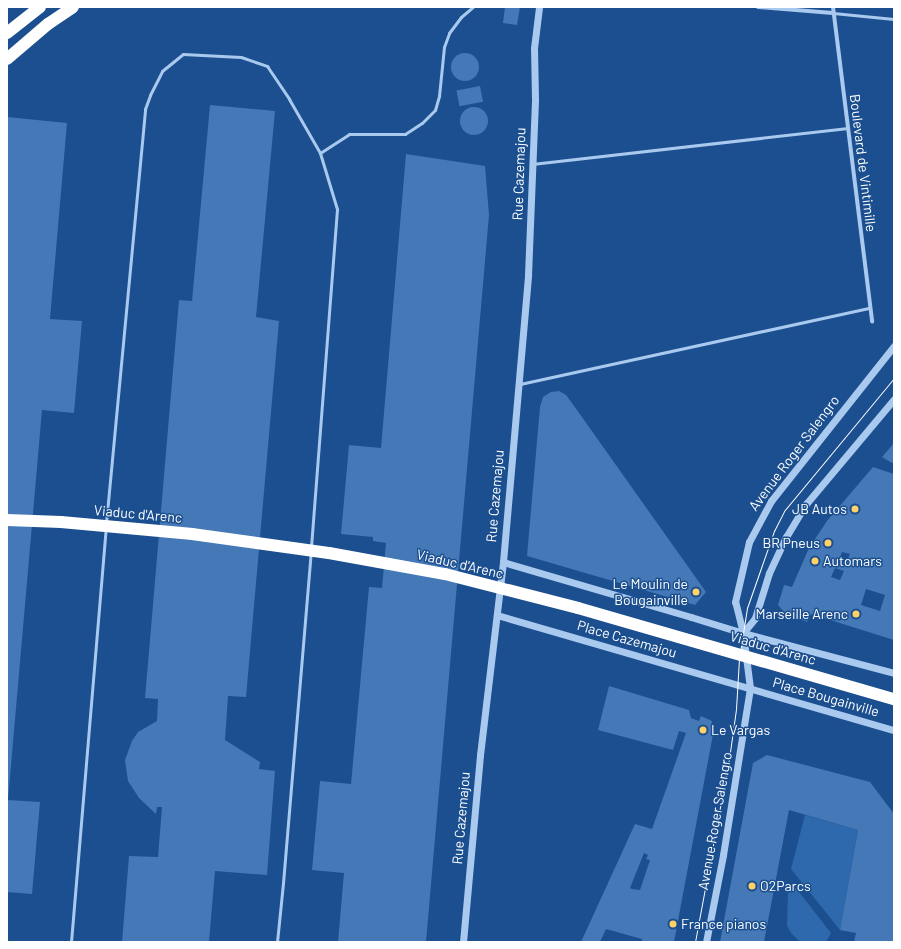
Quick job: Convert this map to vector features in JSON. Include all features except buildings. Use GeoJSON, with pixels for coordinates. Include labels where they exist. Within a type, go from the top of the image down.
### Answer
{"type":"FeatureCollection","features":[{"type":"Feature","properties":{"kind":"highway"},"geometry":{"type":"LineString","coordinates":[[7,33],[40,7]]}},
{"type":"Feature","properties":{"kind":"highway"},"geometry":{"type":"LineString","coordinates":[[7,59],[48,24],[73,7]]}},
{"type":"Feature","properties":{"kind":"highway","name":"Viaduc d'Arenc"},"geometry":{"type":"LineString","coordinates":[[7,520],[61,522],[192,534],[330,553],[445,574],[578,608],[894,699]]}},
{"type":"Feature","properties":{"kind":"street","name":"Rue Cazemajou"},"geometry":{"type":"LineString","coordinates":[[463,942],[480,755],[503,562],[528,275],[535,99],[534,48],[540,7]]}},
{"type":"Feature","properties":{"kind":"street"},"geometry":{"type":"LineString","coordinates":[[758,7],[833,13]]}},
{"type":"Feature","properties":{"kind":"street","name":"Boulevard de Vintimille"},"geometry":{"type":"LineString","coordinates":[[833,7],[872,322]]}},
{"type":"Feature","properties":{"kind":"street","name":"Avenue Roger Salengro"},"geometry":{"type":"LineString","coordinates":[[706,942],[724,847],[750,688],[743,633],[735,602],[745,555],[756,525],[771,501],[894,346]]}},
{"type":"Feature","properties":{"kind":"street"},"geometry":{"type":"LineString","coordinates":[[743,633],[756,618],[769,573],[786,536],[806,504],[894,399]]}},
{"type":"Feature","properties":{"kind":"street"},"geometry":{"type":"LineString","coordinates":[[503,562],[691,616],[743,633],[894,673]]}},
{"type":"Feature","properties":{"kind":"street","name":"Place Cazemajou"},"geometry":{"type":"LineString","coordinates":[[497,615],[750,688]]}},
{"type":"Feature","properties":{"kind":"street","name":"Place Bougainville"},"geometry":{"type":"LineString","coordinates":[[750,688],[894,730]]}},
{"type":"Feature","properties":{"kind":"lane"},"geometry":{"type":"LineString","coordinates":[[320,153],[349,134],[405,134],[422,123],[435,110],[444,47],[449,33],[461,17],[473,7]]}},
{"type":"Feature","properties":{"kind":"lane"},"geometry":{"type":"LineString","coordinates":[[833,13],[894,19]]}},
{"type":"Feature","properties":{"kind":"lane"},"geometry":{"type":"LineString","coordinates":[[72,942],[111,468],[145,109],[162,71],[183,54],[241,57],[267,66],[289,99],[320,153],[337,208],[296,742],[276,942]]}},
{"type":"Feature","properties":{"kind":"lane"},"geometry":{"type":"LineString","coordinates":[[532,164],[848,128]]}},
{"type":"Feature","properties":{"kind":"lane"},"geometry":{"type":"LineString","coordinates":[[518,384],[870,308]]}},
{"type":"Feature","properties":{"kind":"shaded area"},"geometry":{"type":"Polygon","coordinates":[[[805,815],[858,830],[840,930],[791,869],[805,815]]]}},
{"type":"Feature","properties":{"kind":"shaded area"},"geometry":{"type":"Polygon","coordinates":[[[791,888],[796,888],[831,933],[826,942],[800,942],[791,933],[787,926],[788,891],[791,888]]]}},
{"type":"Feature","properties":{"kind":"tram line"},"geometry":{"type":"LineString","coordinates":[[695,942],[729,759],[736,709],[739,659],[747,608],[774,531],[784,511],[894,378]]}},
{"type":"Feature","properties":{"kind":"place","name":"JB Autos"},"geometry":{"type":"Point","coordinates":[855,509]}},
{"type":"Feature","properties":{"kind":"place","name":"BR Pneus"},"geometry":{"type":"Point","coordinates":[828,543]}},
{"type":"Feature","properties":{"kind":"place","name":"Automars"},"geometry":{"type":"Point","coordinates":[815,561]}},
{"type":"Feature","properties":{"kind":"place","name":"Le Moulin de Bougainville"},"geometry":{"type":"Point","coordinates":[696,592]}},
{"type":"Feature","properties":{"kind":"place","name":"Marseille Arenc"},"geometry":{"type":"Point","coordinates":[856,614]}},
{"type":"Feature","properties":{"kind":"place","name":"Le Vargas"},"geometry":{"type":"Point","coordinates":[703,730]}},
{"type":"Feature","properties":{"kind":"place","name":"O2Parcs"},"geometry":{"type":"Point","coordinates":[752,886]}},
{"type":"Feature","properties":{"kind":"place","name":"France pianos"},"geometry":{"type":"Point","coordinates":[673,924]}}]}
